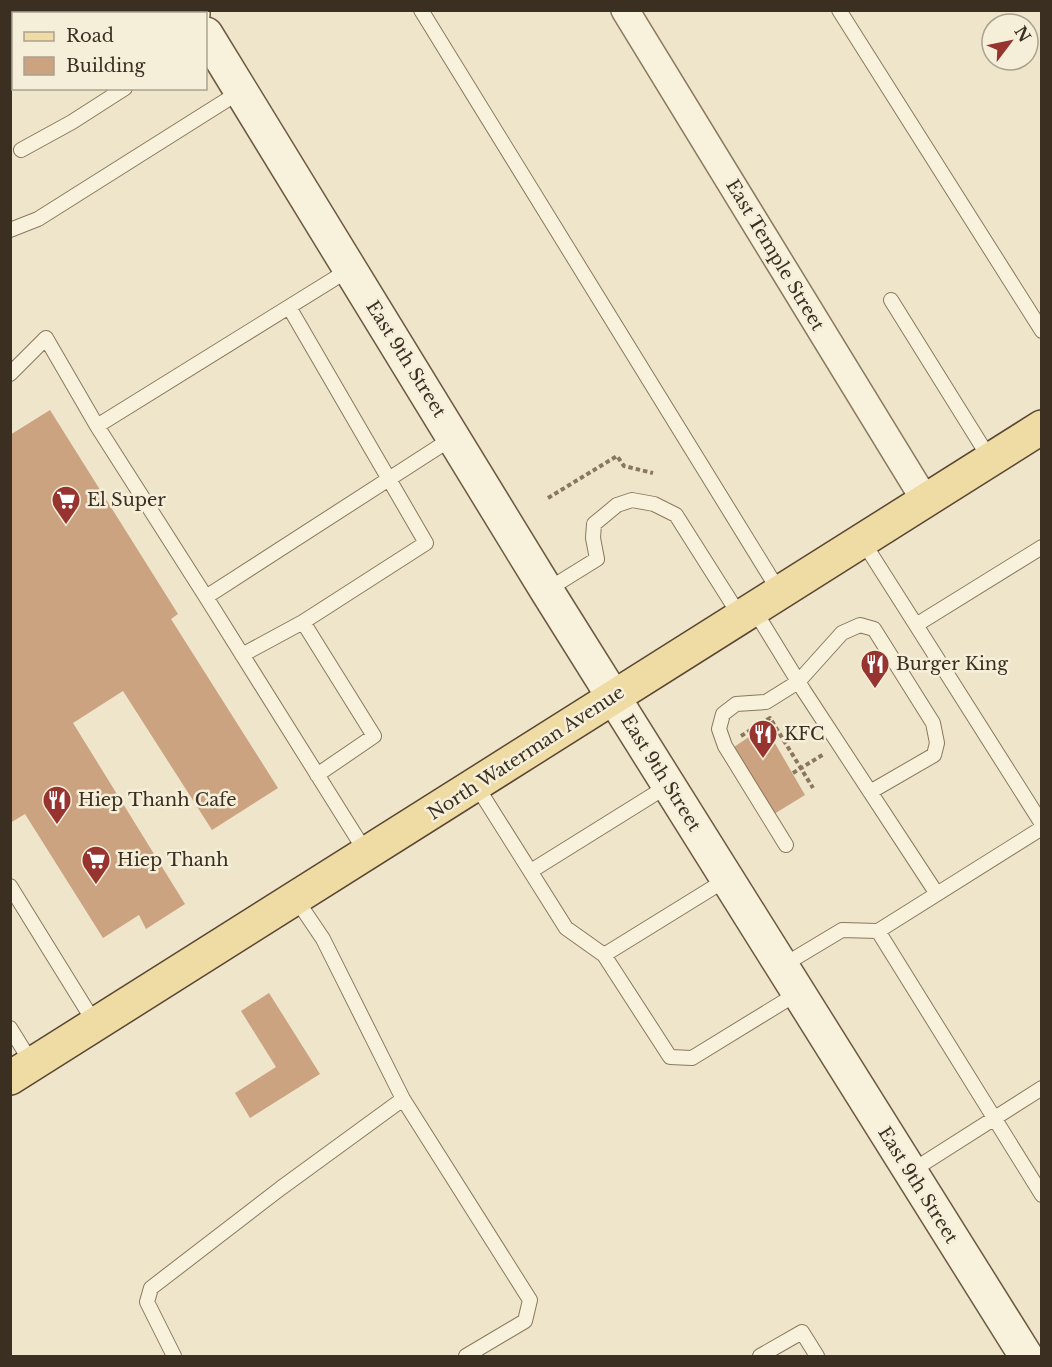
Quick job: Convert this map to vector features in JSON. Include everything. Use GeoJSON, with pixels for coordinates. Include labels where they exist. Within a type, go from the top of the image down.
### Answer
{"type":"FeatureCollection","features":[{"type":"Feature","properties":{"kind":"main road","name":"North Waterman Avenue"},"geometry":{"type":"LineString","coordinates":[[22,1071],[990,459],[1039,434]]}},
{"type":"Feature","properties":{"kind":"street","name":"East Temple Street"},"geometry":{"type":"LineString","coordinates":[[625,10],[925,500]]}},
{"type":"Feature","properties":{"kind":"street","name":"East 9th Street"},"geometry":{"type":"LineString","coordinates":[[207,37],[547,591],[1026,1356]]}},
{"type":"Feature","properties":{"kind":"lane"},"geometry":{"type":"LineString","coordinates":[[420,10],[757,605],[798,682],[937,894]]}},
{"type":"Feature","properties":{"kind":"lane"},"geometry":{"type":"LineString","coordinates":[[839,10],[1041,331]]}},
{"type":"Feature","properties":{"kind":"lane"},"geometry":{"type":"LineString","coordinates":[[21,150],[72,122],[122,90]]}},
{"type":"Feature","properties":{"kind":"lane"},"geometry":{"type":"LineString","coordinates":[[10,230],[38,219],[241,91]]}},
{"type":"Feature","properties":{"kind":"lane"},"geometry":{"type":"LineString","coordinates":[[97,426],[351,269]]}},
{"type":"Feature","properties":{"kind":"lane"},"geometry":{"type":"LineString","coordinates":[[891,300],[990,459]]}},
{"type":"Feature","properties":{"kind":"lane"},"geometry":{"type":"LineString","coordinates":[[242,655],[303,622],[426,543],[289,307]]}},
{"type":"Feature","properties":{"kind":"lane"},"geometry":{"type":"LineString","coordinates":[[10,374],[46,338],[97,426],[367,854]]}},
{"type":"Feature","properties":{"kind":"lane"},"geometry":{"type":"LineString","coordinates":[[206,597],[454,437]]}},
{"type":"Feature","properties":{"kind":"lane"},"geometry":{"type":"LineString","coordinates":[[547,591],[597,559],[593,537],[594,524],[617,505],[632,500],[654,504],[676,515],[757,605]]}},
{"type":"Feature","properties":{"kind":"lane"},"geometry":{"type":"LineString","coordinates":[[476,785],[566,928],[604,955],[670,1057],[692,1058],[790,980],[842,930],[878,931],[1041,826],[862,540]]}},
{"type":"Feature","properties":{"kind":"lane"},"geometry":{"type":"LineString","coordinates":[[916,625],[1041,547]]}},
{"type":"Feature","properties":{"kind":"lane"},"geometry":{"type":"LineString","coordinates":[[303,622],[374,736],[317,775]]}},
{"type":"Feature","properties":{"kind":"lane"},"geometry":{"type":"LineString","coordinates":[[786,845],[725,746],[719,729],[723,714],[736,704],[766,702],[798,682],[842,633],[860,625],[874,629],[933,723],[937,743],[934,755],[870,792]]}},
{"type":"Feature","properties":{"kind":"lane"},"geometry":{"type":"LineString","coordinates":[[531,872],[669,785]]}},
{"type":"Feature","properties":{"kind":"lane"},"geometry":{"type":"LineString","coordinates":[[604,955],[728,879]]}},
{"type":"Feature","properties":{"kind":"lane"},"geometry":{"type":"LineString","coordinates":[[10,886],[96,1025]]}},
{"type":"Feature","properties":{"kind":"lane"},"geometry":{"type":"LineString","coordinates":[[296,899],[323,939],[403,1099],[530,1300],[525,1321],[466,1356]]}},
{"type":"Feature","properties":{"kind":"lane"},"geometry":{"type":"LineString","coordinates":[[878,931],[1041,1195]]}},
{"type":"Feature","properties":{"kind":"lane"},"geometry":{"type":"LineString","coordinates":[[10,1028],[22,1071]]}},
{"type":"Feature","properties":{"kind":"lane"},"geometry":{"type":"LineString","coordinates":[[910,1172],[1041,1088]]}},
{"type":"Feature","properties":{"kind":"lane"},"geometry":{"type":"LineString","coordinates":[[174,1356],[147,1302],[151,1288],[281,1188],[403,1099]]}},
{"type":"Feature","properties":{"kind":"lane"},"geometry":{"type":"LineString","coordinates":[[760,1356],[802,1332],[817,1356]]}},
{"type":"Feature","properties":{"kind":"path"},"geometry":{"type":"LineString","coordinates":[[548,498],[617,456],[624,466],[653,473]]}},
{"type":"Feature","properties":{"kind":"path"},"geometry":{"type":"LineString","coordinates":[[725,746],[770,718],[813,788]]}},
{"type":"Feature","properties":{"kind":"path"},"geometry":{"type":"LineString","coordinates":[[792,773],[824,753],[830,763]]}},
{"type":"Feature","properties":{"kind":"building"},"geometry":{"type":"Polygon","coordinates":[[[50,410],[178,614],[171,619],[278,788],[212,830],[123,691],[73,723],[185,904],[146,929],[139,915],[103,938],[25,814],[10,823],[10,435],[50,410]]]}},
{"type":"Feature","properties":{"kind":"building","name":"KFC"},"geometry":{"type":"Polygon","coordinates":[[[765,726],[805,795],[774,814],[734,747],[765,726]]]}},
{"type":"Feature","properties":{"kind":"building"},"geometry":{"type":"Polygon","coordinates":[[[269,993],[320,1074],[250,1118],[235,1093],[276,1067],[241,1011],[269,993]]]}},
{"type":"Feature","properties":{"kind":"place","name":"El Super"},"geometry":{"type":"Point","coordinates":[66,526]}},
{"type":"Feature","properties":{"kind":"place","name":"Burger King"},"geometry":{"type":"Point","coordinates":[875,690]}},
{"type":"Feature","properties":{"kind":"place","name":"KFC"},"geometry":{"type":"Point","coordinates":[763,760]}},
{"type":"Feature","properties":{"kind":"place","name":"Hiep Thanh Cafe"},"geometry":{"type":"Point","coordinates":[57,826]}},
{"type":"Feature","properties":{"kind":"place","name":"Hiep Thanh"},"geometry":{"type":"Point","coordinates":[96,886]}}]}
